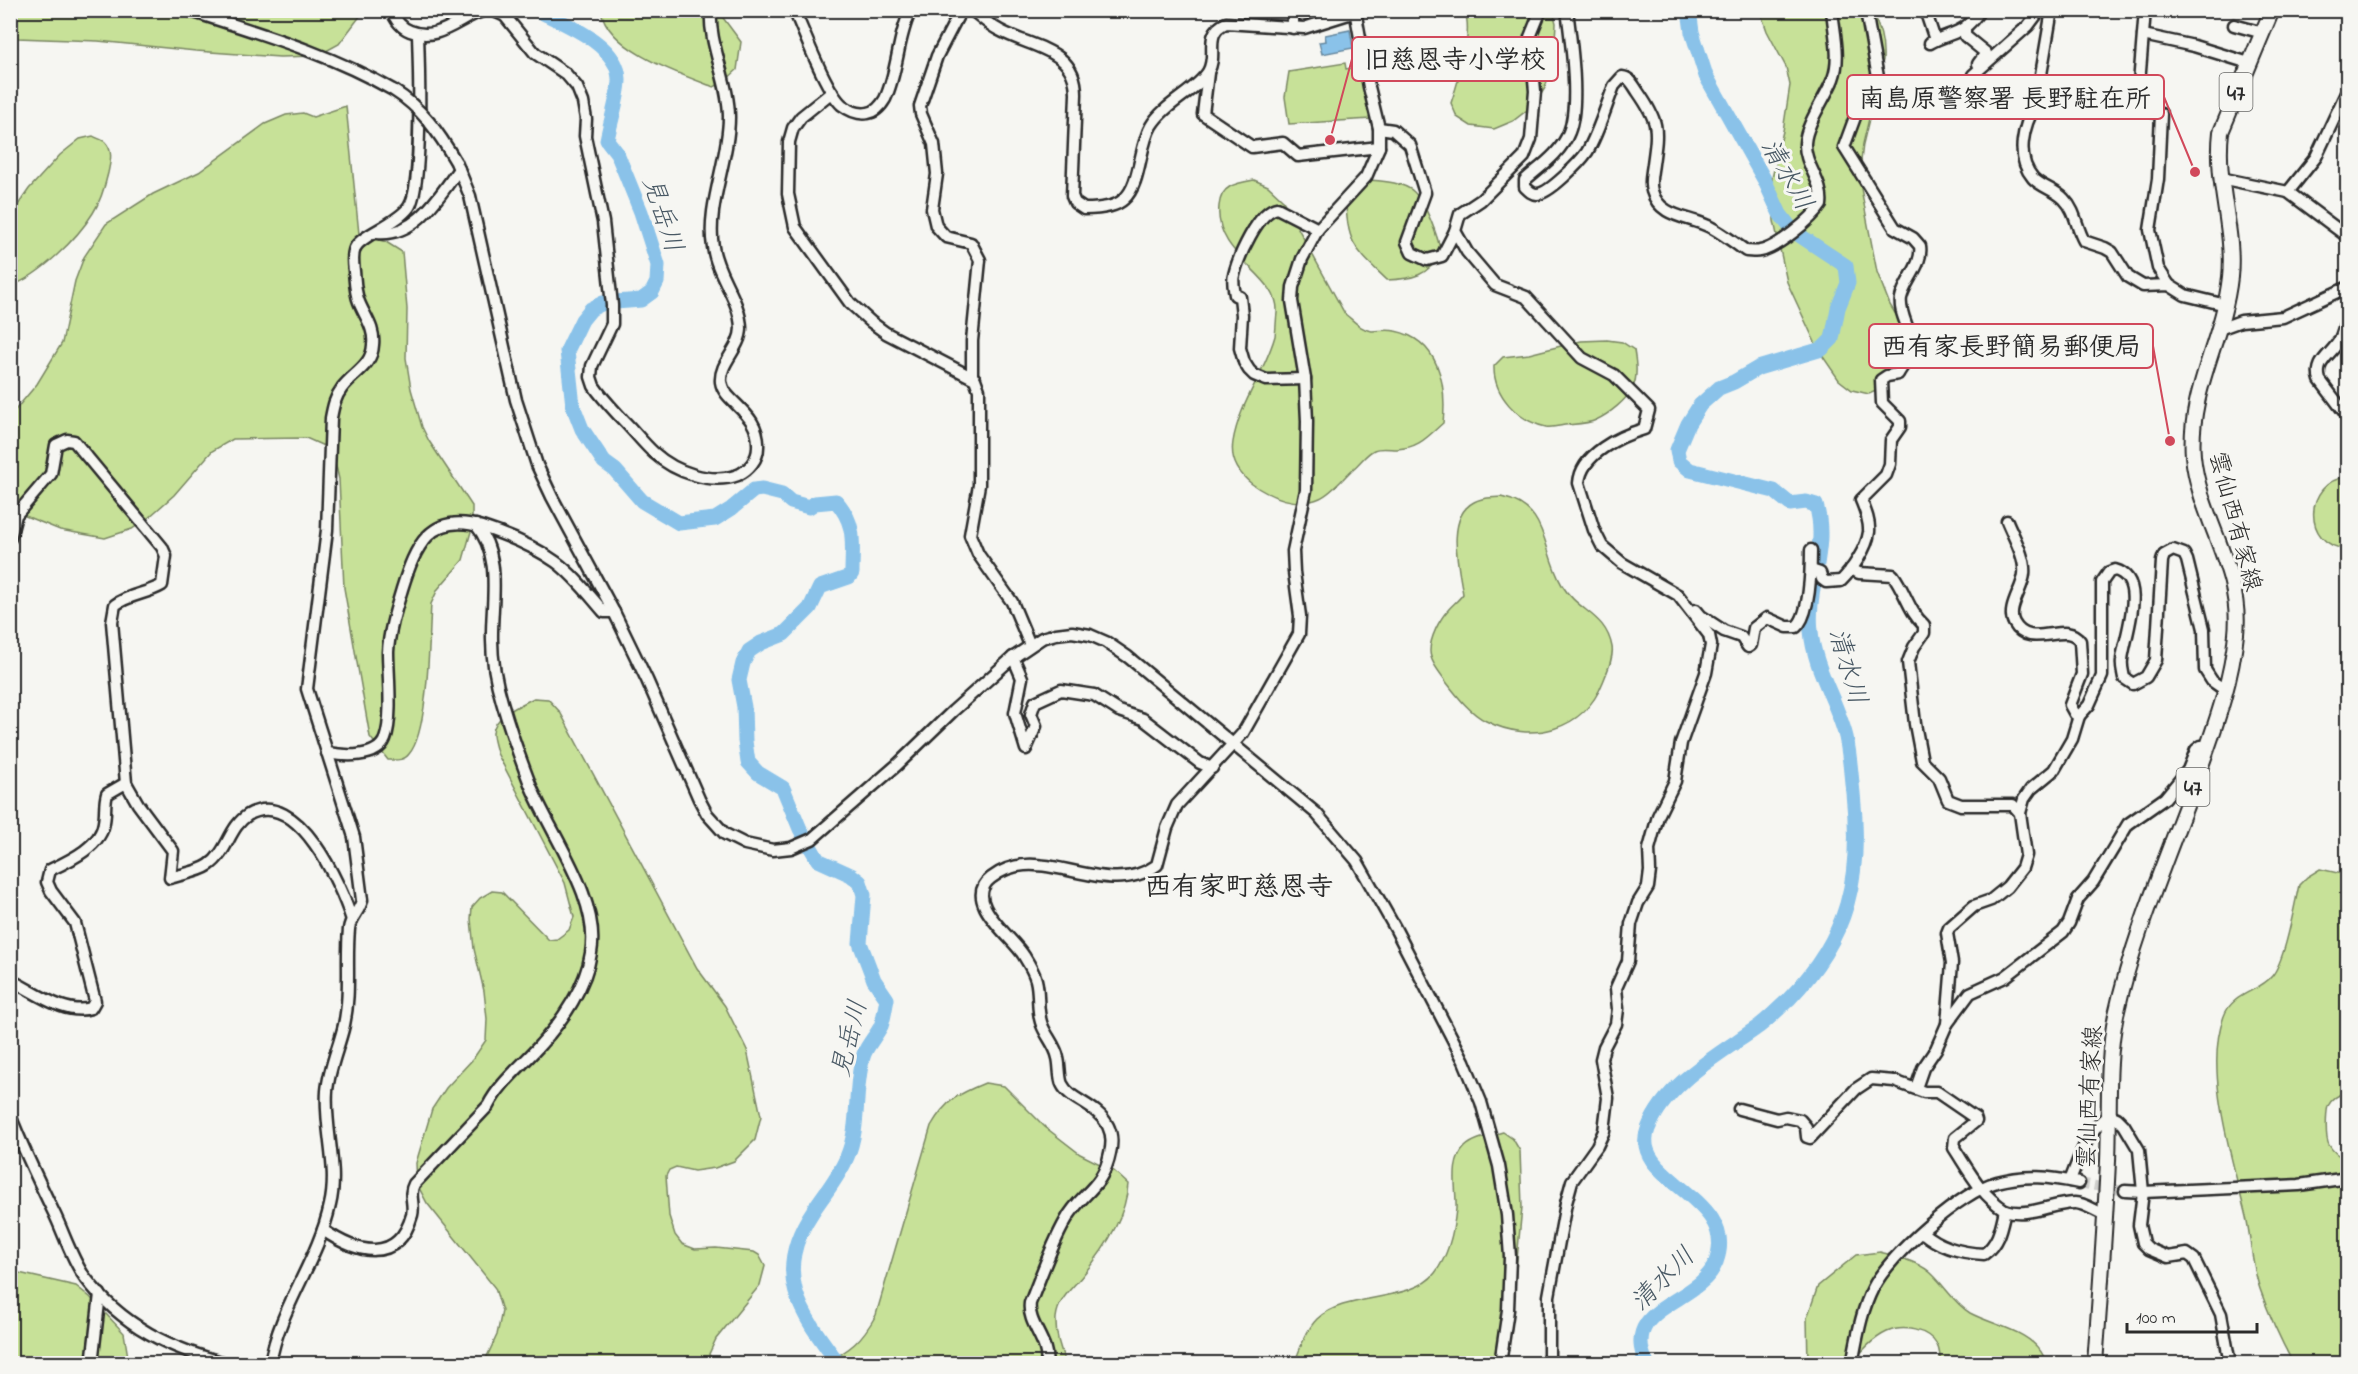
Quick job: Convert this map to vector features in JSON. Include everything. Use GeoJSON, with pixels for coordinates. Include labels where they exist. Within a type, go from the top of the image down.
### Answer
{"type":"FeatureCollection","features":[{"type":"Feature","properties":{"kind":"main road","name":"雲仙西有家線"},"geometry":{"type":"LineString","coordinates":[[2095,1364],[2106,1215],[2110,1054],[2116,1015],[2131,959],[2208,747],[2225,690],[2236,635],[2237,612],[2229,568],[2196,479],[2192,434],[2194,409],[2226,305],[2230,273],[2229,241],[2220,178],[2221,132],[2272,10]]}},
{"type":"Feature","properties":{"kind":"street"},"geometry":{"type":"LineString","coordinates":[[188,10],[296,46],[364,74],[406,98],[425,116],[458,166],[474,213],[516,400],[526,435],[552,497],[614,612],[647,680],[699,800],[716,825],[736,840],[773,850],[799,845],[821,833],[1013,657],[1030,645],[1056,634],[1072,632],[1106,642],[1128,657],[1316,813],[1357,861],[1395,928],[1464,1061],[1481,1102],[1499,1166],[1507,1215],[1510,1268],[1508,1310],[1500,1364]]}},
{"type":"Feature","properties":{"kind":"street"},"geometry":{"type":"LineString","coordinates":[[393,10],[399,23],[407,30],[418,34],[440,32],[486,10]]}},
{"type":"Feature","properties":{"kind":"street"},"geometry":{"type":"LineString","coordinates":[[492,10],[505,16],[535,53],[566,74],[577,87],[583,102],[586,119],[585,136],[601,211],[612,301],[612,324],[592,366],[591,377],[598,392],[655,454],[691,474],[713,479],[729,478],[742,473],[752,465],[757,456],[758,446],[751,420],[729,397],[722,386],[721,376],[739,342],[741,330],[740,315],[717,264],[713,248],[712,231],[727,148],[729,118],[727,90],[712,28],[711,10]]}},
{"type":"Feature","properties":{"kind":"street"},"geometry":{"type":"LineString","coordinates":[[794,10],[832,92],[842,105],[858,114],[872,112],[879,108],[888,93],[904,24],[911,10]]}},
{"type":"Feature","properties":{"kind":"street"},"geometry":{"type":"LineString","coordinates":[[961,10],[937,56],[920,106],[921,114],[934,144],[937,174],[932,209],[936,226],[946,237],[971,243],[980,260],[972,341],[972,376]]}},
{"type":"Feature","properties":{"kind":"street"},"geometry":{"type":"LineString","coordinates":[[972,10],[999,30],[1053,53],[1072,69],[1076,88],[1072,196],[1075,203],[1084,209],[1118,204],[1123,200],[1131,189],[1147,132],[1153,123],[1208,73]]}},
{"type":"Feature","properties":{"kind":"street"},"geometry":{"type":"LineString","coordinates":[[1293,10],[1293,28]]}},
{"type":"Feature","properties":{"kind":"street"},"geometry":{"type":"LineString","coordinates":[[1379,128],[1393,130],[1410,145],[1425,193],[1407,242],[1412,253],[1426,260],[1442,256],[1455,231],[1460,214],[1480,200],[1524,157],[1531,139],[1535,102],[1530,37],[1541,10]]}},
{"type":"Feature","properties":{"kind":"street"},"geometry":{"type":"LineString","coordinates":[[1567,10],[1572,47],[1573,116],[1569,133],[1558,151],[1525,180],[1525,187],[1530,192],[1539,194],[1550,189],[1587,152],[1614,86],[1622,77],[1626,78],[1631,81],[1644,101],[1658,132],[1650,183],[1661,207],[1678,217],[1712,228],[1746,251],[1760,252],[1807,222],[1816,212],[1822,197],[1806,154],[1805,139],[1833,78],[1837,63],[1832,10]]}},
{"type":"Feature","properties":{"kind":"street"},"geometry":{"type":"LineString","coordinates":[[1815,571],[1824,581],[1839,582],[1844,579],[1866,544],[1869,532],[1868,521],[1861,500],[1886,475],[1890,464],[1891,440],[1900,427],[1900,421],[1882,403],[1881,380],[1898,374],[1910,353],[1909,329],[1901,314],[1901,299],[1921,251],[1920,246],[1912,238],[1895,228],[1844,147],[1858,109],[1874,92],[1878,77],[1867,17],[1869,10]]}},
{"type":"Feature","properties":{"kind":"street"},"geometry":{"type":"LineString","coordinates":[[1925,10],[1933,42],[1954,35],[1965,28],[1980,10]]}},
{"type":"Feature","properties":{"kind":"street"},"geometry":{"type":"LineString","coordinates":[[1965,28],[1965,36],[1986,53],[1977,65],[1976,72],[2028,26],[2040,10]]}},
{"type":"Feature","properties":{"kind":"street"},"geometry":{"type":"LineString","coordinates":[[2052,10],[2036,104],[2029,115],[2022,143],[2022,161],[2034,180],[2063,197],[2073,210],[2079,233],[2084,241],[2112,252],[2128,278],[2143,286],[2169,285]]}},
{"type":"Feature","properties":{"kind":"street"},"geometry":{"type":"LineString","coordinates":[[2145,10],[2137,108],[2161,114],[2158,179],[2150,230],[2158,268],[2169,285],[2185,295],[2226,305]]}},
{"type":"Feature","properties":{"kind":"street"},"geometry":{"type":"LineString","coordinates":[[1046,1364],[1044,1344],[1028,1313],[1029,1303],[1066,1218],[1097,1184],[1108,1164],[1112,1145],[1109,1127],[1097,1110],[1071,1094],[1061,1083],[1058,1054],[1042,1026],[1037,1007],[1036,981],[1031,968],[1022,952],[993,920],[983,904],[982,891],[990,879],[1010,868],[1034,864],[1112,879],[1126,879],[1147,872],[1157,865],[1167,828],[1177,805],[1235,744],[1258,709],[1299,634],[1300,616],[1293,572],[1293,550],[1305,490],[1308,459],[1305,379],[1294,322],[1293,287],[1302,259],[1318,229],[1366,177],[1379,147],[1379,128],[1355,11],[1314,26],[1293,28],[1226,23],[1220,26],[1213,36],[1203,114],[1252,147],[1283,143],[1298,156],[1379,147]]}},
{"type":"Feature","properties":{"kind":"street"},"geometry":{"type":"LineString","coordinates":[[2234,25],[2263,33]]}},
{"type":"Feature","properties":{"kind":"street"},"geometry":{"type":"LineString","coordinates":[[270,1364],[281,1325],[323,1230],[331,1202],[333,1182],[327,1093],[344,1026],[349,991],[349,926],[360,907],[361,884],[354,837],[307,689],[307,675],[319,609],[327,530],[331,418],[334,402],[340,389],[371,357],[373,334],[356,291],[353,261],[355,249],[360,241],[377,233],[404,213],[411,205],[414,196],[420,97],[418,34]]}},
{"type":"Feature","properties":{"kind":"street"},"geometry":{"type":"LineString","coordinates":[[2143,35],[2194,46],[2249,63]]}},
{"type":"Feature","properties":{"kind":"street"},"geometry":{"type":"LineString","coordinates":[[2288,192],[2316,157],[2348,89]]}},
{"type":"Feature","properties":{"kind":"street"},"geometry":{"type":"LineString","coordinates":[[832,92],[801,117],[793,128],[789,142],[788,194],[795,226],[850,303],[871,322],[886,333],[972,376],[978,384],[980,485],[970,536],[978,554],[1012,602],[1030,645]]}},
{"type":"Feature","properties":{"kind":"street"},"geometry":{"type":"LineString","coordinates":[[377,233],[396,232],[418,218],[434,204],[458,166]]}},
{"type":"Feature","properties":{"kind":"street"},"geometry":{"type":"LineString","coordinates":[[2220,178],[2288,192],[2348,237]]}},
{"type":"Feature","properties":{"kind":"street"},"geometry":{"type":"LineString","coordinates":[[1305,379],[1266,380],[1249,370],[1240,348],[1242,315],[1240,297],[1235,295],[1233,278],[1249,238],[1263,216],[1273,209],[1277,208],[1318,229]]}},
{"type":"Feature","properties":{"kind":"street"},"geometry":{"type":"LineString","coordinates":[[1455,231],[1467,252],[1495,285],[1526,297],[1582,358],[1614,375],[1649,410],[1644,429],[1609,442],[1585,466],[1580,476],[1594,531],[1602,546],[1622,563],[1685,597],[1701,616],[1724,631],[1741,637],[1746,646],[1750,647],[1754,628],[1763,620],[1772,618],[1791,628],[1800,623],[1815,571],[1811,550]]}},
{"type":"Feature","properties":{"kind":"street"},"geometry":{"type":"LineString","coordinates":[[2219,329],[2241,321],[2283,317],[2348,287]]}},
{"type":"Feature","properties":{"kind":"street"},"geometry":{"type":"LineString","coordinates":[[2348,317],[2337,345],[2319,365],[2318,373],[2320,380],[2348,417]]}},
{"type":"Feature","properties":{"kind":"street"},"geometry":{"type":"LineString","coordinates":[[10,538],[16,515],[51,474],[56,445],[67,440],[74,441],[162,547],[165,556],[162,585],[147,594],[124,598],[115,605],[112,622],[126,783],[138,804],[173,851],[170,878],[208,866],[222,853],[236,825],[249,815],[263,810],[280,813],[292,819],[312,840],[330,867],[352,920]]}},
{"type":"Feature","properties":{"kind":"street"},"geometry":{"type":"LineString","coordinates":[[2007,521],[2024,568],[2024,577],[2012,617],[2019,630],[2025,634],[2033,636],[2068,633],[2080,641],[2082,674],[2070,705],[2074,714],[2079,716]]}},
{"type":"Feature","properties":{"kind":"street"},"geometry":{"type":"LineString","coordinates":[[327,753],[362,754],[379,747],[385,739],[388,726],[388,648],[398,603],[419,544],[437,528],[465,522],[497,532],[557,562],[604,612],[614,612]]}},
{"type":"Feature","properties":{"kind":"street"},"geometry":{"type":"LineString","coordinates":[[323,1230],[339,1241],[374,1251],[393,1245],[400,1238],[411,1216],[410,1197],[414,1184],[488,1106],[495,1093],[549,1034],[580,986],[592,952],[593,932],[580,888],[530,785],[494,674],[492,563],[487,544],[476,525]]}},
{"type":"Feature","properties":{"kind":"street"},"geometry":{"type":"LineString","coordinates":[[1947,1024],[1952,963],[1947,933],[1974,906],[1991,900],[2007,887],[2022,868],[2026,855],[2020,813],[2024,799],[2031,789],[2054,770],[2072,739],[2079,716],[2089,705],[2102,676],[2102,582],[2104,577],[2115,570],[2127,576],[2130,584],[2133,614],[2122,659],[2124,678],[2133,684],[2146,677],[2156,660],[2164,555],[2174,550],[2184,554],[2204,629],[2205,670],[2212,681],[2225,690]]}},
{"type":"Feature","properties":{"kind":"street"},"geometry":{"type":"LineString","coordinates":[[1851,568],[1860,573],[1893,575],[1901,585],[1915,617],[1924,626],[1921,641],[1914,647],[1908,662],[1915,724],[1922,761],[1939,778],[1948,800],[1961,805],[2013,805],[2020,813]]}},
{"type":"Feature","properties":{"kind":"street"},"geometry":{"type":"LineString","coordinates":[[1549,1364],[1549,1296],[1566,1203],[1572,1181],[1598,1146],[1604,1131],[1608,1098],[1601,1059],[1604,1047],[1616,1024],[1618,1009],[1616,988],[1628,961],[1631,924],[1638,903],[1648,887],[1649,849],[1658,816],[1675,781],[1681,743],[1711,653],[1708,635],[1678,595]]}},
{"type":"Feature","properties":{"kind":"street"},"geometry":{"type":"LineString","coordinates":[[1013,657],[1022,678],[1015,713],[1026,749],[1036,726],[1031,714],[1035,702],[1061,690],[1094,695],[1119,711],[1143,719],[1200,763],[1212,768]]}},
{"type":"Feature","properties":{"kind":"street"},"geometry":{"type":"LineString","coordinates":[[1916,1088],[1923,1068],[1936,1049],[1947,1024],[1970,993],[2005,977],[2067,928],[2078,899],[2093,882],[2128,824],[2165,798],[2188,770],[2196,750],[2208,747]]}},
{"type":"Feature","properties":{"kind":"street"},"geometry":{"type":"LineString","coordinates":[[10,980],[57,1005],[81,1011],[91,1008],[95,1000],[75,922],[51,891],[47,882],[50,870],[68,862],[98,839],[105,823],[106,794],[126,783]]}},
{"type":"Feature","properties":{"kind":"street"},"geometry":{"type":"LineString","coordinates":[[1739,1109],[1776,1119],[1786,1117],[1800,1120],[1806,1127],[1807,1137],[1810,1138],[1856,1089],[1871,1079],[1894,1081],[1924,1092],[1943,1094],[1975,1118],[1973,1126],[1955,1138],[1954,1148],[1989,1199],[2014,1214],[2053,1204],[2078,1203],[2106,1215]]}},
{"type":"Feature","properties":{"kind":"street"},"geometry":{"type":"LineString","coordinates":[[10,1115],[22,1146],[83,1275],[100,1294],[143,1331],[177,1348],[230,1364]]}},
{"type":"Feature","properties":{"kind":"street"},"geometry":{"type":"LineString","coordinates":[[1854,1362],[1861,1322],[1872,1290],[1886,1267],[1922,1232],[1980,1189],[1995,1183],[2022,1177],[2046,1176],[2075,1182],[2085,1144],[2098,1125],[2110,1115],[2124,1125],[2139,1150],[2146,1192],[2139,1225],[2143,1242],[2149,1249],[2169,1257],[2187,1254],[2194,1259],[2221,1314],[2230,1364]]}},
{"type":"Feature","properties":{"kind":"street"},"geometry":{"type":"LineString","coordinates":[[2125,1191],[2299,1185],[2348,1178]]}},
{"type":"Feature","properties":{"kind":"street"},"geometry":{"type":"LineString","coordinates":[[1922,1232],[1930,1240],[1949,1249],[1984,1254],[1991,1249],[1999,1236],[2005,1210]]}},
{"type":"Feature","properties":{"kind":"street"},"geometry":{"type":"LineString","coordinates":[[92,1364],[100,1294]]}},
{"type":"Feature","properties":{"kind":"green space"},"geometry":{"type":"Polygon","coordinates":[[[11,11],[364,11],[339,44],[317,56],[280,57],[98,41],[11,37],[11,11]]]}},
{"type":"Feature","properties":{"kind":"green space"},"geometry":{"type":"Polygon","coordinates":[[[601,11],[718,11],[741,42],[737,70],[724,82],[714,87],[665,68],[631,49],[617,38],[607,25],[601,11]]]}},
{"type":"Feature","properties":{"kind":"green space"},"geometry":{"type":"Polygon","coordinates":[[[1465,11],[1553,11],[1556,23],[1554,57],[1545,88],[1535,104],[1513,121],[1494,129],[1471,126],[1457,117],[1451,103],[1466,45],[1465,11]]]}},
{"type":"Feature","properties":{"kind":"green space"},"geometry":{"type":"Polygon","coordinates":[[[1760,11],[1871,11],[1881,34],[1883,60],[1863,144],[1859,178],[1877,272],[1890,305],[1907,333],[1907,353],[1897,371],[1883,388],[1869,394],[1852,390],[1839,380],[1819,351],[1787,282],[1774,221],[1772,178],[1783,131],[1790,85],[1786,67],[1767,31],[1760,11]]]}},
{"type":"Feature","properties":{"kind":"green space"},"geometry":{"type":"Polygon","coordinates":[[[1345,63],[1346,69],[1358,67],[1371,119],[1289,124],[1285,97],[1289,72],[1345,63]]]}},
{"type":"Feature","properties":{"kind":"green space"},"geometry":{"type":"Polygon","coordinates":[[[346,106],[359,234],[386,242],[402,252],[407,309],[406,358],[411,389],[422,427],[429,441],[472,506],[472,528],[463,560],[438,589],[431,604],[427,683],[421,726],[416,743],[405,758],[397,760],[388,760],[370,737],[344,588],[339,479],[333,453],[326,447],[306,438],[233,439],[212,451],[174,495],[147,519],[132,529],[105,538],[60,530],[18,513],[11,507],[11,415],[37,384],[62,343],[75,281],[84,257],[106,224],[153,194],[199,172],[265,124],[286,115],[303,113],[313,117],[346,106]]]}},
{"type":"Feature","properties":{"kind":"green space"},"geometry":{"type":"Polygon","coordinates":[[[93,136],[105,142],[110,149],[111,157],[96,209],[56,256],[33,274],[11,286],[11,215],[29,189],[60,155],[80,139],[93,136]]]}},
{"type":"Feature","properties":{"kind":"green space"},"geometry":{"type":"Polygon","coordinates":[[[1254,180],[1268,186],[1282,199],[1345,314],[1368,330],[1395,331],[1410,336],[1422,344],[1431,354],[1441,379],[1443,423],[1422,441],[1411,446],[1371,451],[1329,492],[1312,501],[1284,500],[1259,489],[1239,471],[1233,455],[1236,428],[1271,349],[1275,336],[1277,313],[1275,299],[1268,287],[1226,239],[1220,224],[1220,199],[1226,189],[1254,180]]]}},
{"type":"Feature","properties":{"kind":"green space"},"geometry":{"type":"Polygon","coordinates":[[[1369,180],[1405,186],[1414,192],[1423,204],[1441,253],[1431,267],[1419,275],[1387,280],[1355,245],[1348,226],[1346,198],[1369,180]]]}},
{"type":"Feature","properties":{"kind":"green space"},"geometry":{"type":"Polygon","coordinates":[[[1581,341],[1622,342],[1634,350],[1636,378],[1633,387],[1622,402],[1596,420],[1551,427],[1536,424],[1517,413],[1498,387],[1494,366],[1503,357],[1529,354],[1581,341]]]}},
{"type":"Feature","properties":{"kind":"green space"},"geometry":{"type":"Polygon","coordinates":[[[2347,477],[2348,549],[2332,545],[2322,537],[2315,526],[2314,513],[2316,501],[2322,490],[2333,481],[2347,477]]]}},
{"type":"Feature","properties":{"kind":"green space"},"geometry":{"type":"Polygon","coordinates":[[[1501,497],[1517,502],[1536,520],[1562,585],[1568,594],[1604,627],[1612,647],[1611,660],[1603,682],[1594,699],[1583,712],[1569,722],[1538,732],[1521,732],[1503,728],[1480,718],[1451,688],[1436,668],[1430,655],[1433,635],[1438,624],[1463,594],[1456,544],[1459,519],[1465,509],[1477,500],[1501,497]]]}},
{"type":"Feature","properties":{"kind":"green space"},"geometry":{"type":"Polygon","coordinates":[[[534,698],[548,699],[560,712],[697,968],[725,1006],[747,1050],[761,1116],[755,1140],[734,1161],[715,1168],[694,1171],[676,1167],[669,1170],[666,1176],[669,1216],[675,1235],[682,1244],[695,1249],[716,1248],[754,1252],[759,1255],[765,1266],[760,1285],[716,1339],[709,1354],[713,1363],[484,1363],[497,1335],[502,1311],[495,1288],[427,1203],[417,1184],[416,1163],[432,1109],[446,1088],[473,1059],[486,1040],[487,1019],[484,991],[474,949],[472,907],[480,898],[492,891],[502,892],[549,940],[557,939],[569,930],[574,917],[565,883],[497,753],[493,739],[494,728],[502,717],[534,698]]]}},
{"type":"Feature","properties":{"kind":"green space"},"geometry":{"type":"Polygon","coordinates":[[[2320,869],[2347,875],[2347,1092],[2336,1097],[2328,1106],[2326,1126],[2329,1145],[2347,1160],[2347,1363],[2293,1363],[2271,1318],[2257,1280],[2246,1217],[2222,1116],[2218,1089],[2218,1038],[2224,1016],[2233,1002],[2267,981],[2277,969],[2292,920],[2299,885],[2320,869]]]}},
{"type":"Feature","properties":{"kind":"green space"},"geometry":{"type":"Polygon","coordinates":[[[985,1083],[1004,1086],[1045,1127],[1080,1154],[1114,1171],[1128,1184],[1123,1209],[1113,1233],[1066,1295],[1057,1311],[1057,1336],[1066,1363],[824,1364],[855,1344],[876,1315],[931,1126],[942,1110],[954,1099],[985,1083]]]}},
{"type":"Feature","properties":{"kind":"green space"},"geometry":{"type":"Polygon","coordinates":[[[1503,1132],[1513,1139],[1520,1151],[1522,1207],[1508,1355],[1504,1363],[1294,1364],[1310,1329],[1317,1319],[1329,1311],[1361,1300],[1411,1289],[1435,1273],[1447,1251],[1454,1225],[1455,1168],[1460,1153],[1473,1141],[1503,1132]]]}},
{"type":"Feature","properties":{"kind":"green space"},"geometry":{"type":"Polygon","coordinates":[[[1880,1252],[1923,1267],[1934,1276],[1955,1301],[1970,1313],[2011,1330],[2030,1341],[2044,1357],[2040,1363],[1941,1363],[1938,1347],[1928,1335],[1915,1330],[1900,1329],[1887,1332],[1877,1338],[1852,1363],[1808,1363],[1807,1318],[1818,1286],[1856,1255],[1880,1252]]]}},
{"type":"Feature","properties":{"kind":"green space"},"geometry":{"type":"Polygon","coordinates":[[[10,1271],[76,1286],[90,1297],[124,1333],[127,1363],[11,1363],[10,1271]]]}},
{"type":"Feature","properties":{"kind":"water"},"geometry":{"type":"Polygon","coordinates":[[[1350,30],[1353,48],[1322,54],[1319,42],[1326,41],[1325,35],[1350,30]]]}},
{"type":"Feature","properties":{"kind":"waterway","name":"見岳川"},"geometry":{"type":"LineString","coordinates":[[537,10],[588,36],[600,45],[617,67],[619,86],[607,140],[617,153],[641,212],[658,265],[657,282],[652,292],[641,300],[603,303],[591,309],[582,320],[567,351],[573,406],[582,429],[604,462],[615,470],[642,501],[679,523],[715,519],[754,490],[762,489],[782,494],[791,502],[809,507],[815,503],[836,501],[850,526],[852,573],[849,577],[820,587],[810,608],[784,634],[761,643],[749,651],[739,680],[744,707],[748,762],[758,773],[783,788],[800,829],[818,860],[851,875],[860,882],[864,895],[860,943],[874,980],[887,999],[881,1026],[864,1054],[854,1132],[847,1157],[800,1234],[794,1254],[792,1273],[796,1292],[813,1327],[839,1364]]}},
{"type":"Feature","properties":{"kind":"waterway","name":"清水川"},"geometry":{"type":"LineString","coordinates":[[1647,1364],[1641,1345],[1643,1330],[1652,1317],[1694,1288],[1707,1276],[1716,1262],[1719,1240],[1713,1221],[1700,1205],[1654,1162],[1646,1147],[1648,1129],[1656,1113],[1680,1084],[1709,1060],[1764,1022],[1809,976],[1826,952],[1838,929],[1853,879],[1855,852],[1853,793],[1846,737],[1816,659],[1811,631],[1810,615],[1820,536],[1816,505],[1806,502],[1790,504],[1774,491],[1690,470],[1679,461],[1677,450],[1688,424],[1700,405],[1719,388],[1758,368],[1822,349],[1832,339],[1838,308],[1848,283],[1846,266],[1793,231],[1780,214],[1764,179],[1706,76],[1692,32],[1689,10]]}},
{"type":"Feature","properties":{"kind":"tunnel"},"geometry":{"type":"LineString","coordinates":[[2079,1183],[2125,1191]]}},
{"type":"Feature","properties":{"kind":"place","name":"旧慈恩寺小学校"},"geometry":{"type":"Point","coordinates":[1330,140]}},
{"type":"Feature","properties":{"kind":"place","name":"南島原警察署 長野駐在所"},"geometry":{"type":"Point","coordinates":[2195,172]}},
{"type":"Feature","properties":{"kind":"place","name":"西有家長野簡易郵便局"},"geometry":{"type":"Point","coordinates":[2170,441]}},
{"type":"Feature","properties":{"kind":"district","name":"西有家町慈恩寺"},"geometry":{"type":"Point","coordinates":[1239,886]}}]}
